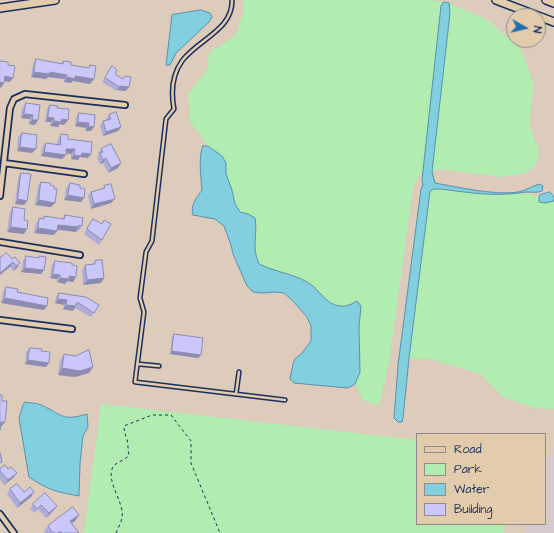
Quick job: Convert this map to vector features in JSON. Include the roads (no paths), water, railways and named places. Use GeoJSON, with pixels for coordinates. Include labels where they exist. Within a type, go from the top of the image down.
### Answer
{"type":"FeatureCollection","features":[{"type":"Feature","properties":{"kind":"main road"},"geometry":{"type":"LineString","coordinates":[[0,8],[55,0]]}},
{"type":"Feature","properties":{"kind":"main road"},"geometry":{"type":"LineString","coordinates":[[496,0],[554,22]]}},
{"type":"Feature","properties":{"kind":"main road"},"geometry":{"type":"LineString","coordinates":[[546,0],[554,3]]}},
{"type":"Feature","properties":{"kind":"street"},"geometry":{"type":"LineString","coordinates":[[0,196],[10,108],[14,99],[25,94],[125,105]]}},
{"type":"Feature","properties":{"kind":"street"},"geometry":{"type":"LineString","coordinates":[[4,163],[84,174]]}},
{"type":"Feature","properties":{"kind":"street"},"geometry":{"type":"LineString","coordinates":[[0,242],[80,255]]}},
{"type":"Feature","properties":{"kind":"street"},"geometry":{"type":"LineString","coordinates":[[0,320],[72,329]]}},
{"type":"Feature","properties":{"kind":"street"},"geometry":{"type":"LineString","coordinates":[[0,514],[14,533]]}},
{"type":"Feature","properties":{"kind":"lane"},"geometry":{"type":"LineString","coordinates":[[232,0],[232,10],[225,21],[182,60],[173,83],[172,95],[174,109],[166,119],[152,241],[146,252],[140,298],[144,312],[135,382],[285,400]]}},
{"type":"Feature","properties":{"kind":"lane"},"geometry":{"type":"LineString","coordinates":[[138,364],[159,366]]}},
{"type":"Feature","properties":{"kind":"lane"},"geometry":{"type":"LineString","coordinates":[[236,394],[239,372]]}},
{"type":"Feature","properties":{"kind":"water"},"geometry":{"type":"Polygon","coordinates":[[[444,2],[449,3],[450,13],[432,172],[435,183],[479,191],[503,193],[522,191],[539,184],[543,186],[542,191],[540,192],[504,194],[484,194],[441,189],[434,189],[430,191],[403,418],[402,422],[398,422],[394,418],[398,365],[421,189],[423,185],[422,180],[441,6],[444,2]]]}},
{"type":"Feature","properties":{"kind":"water"},"geometry":{"type":"Polygon","coordinates":[[[201,10],[210,13],[212,17],[209,22],[176,53],[170,65],[166,65],[172,15],[201,10]]]}},
{"type":"Feature","properties":{"kind":"water"},"geometry":{"type":"Polygon","coordinates":[[[203,146],[208,146],[222,156],[226,163],[226,174],[235,204],[240,212],[255,218],[255,252],[259,264],[307,282],[328,301],[336,305],[347,306],[357,301],[361,306],[359,327],[360,372],[355,384],[348,388],[294,383],[290,379],[295,359],[302,353],[311,341],[311,326],[307,317],[284,293],[253,292],[247,286],[233,254],[224,226],[215,219],[193,215],[193,205],[202,190],[200,161],[203,146]]]}},
{"type":"Feature","properties":{"kind":"water"},"geometry":{"type":"Polygon","coordinates":[[[550,192],[554,197],[554,201],[545,203],[539,202],[540,195],[550,192]]]}},
{"type":"Feature","properties":{"kind":"water"},"geometry":{"type":"Polygon","coordinates":[[[25,402],[39,404],[67,417],[87,414],[88,427],[83,436],[79,496],[53,490],[29,477],[19,418],[25,402]]]}}]}
